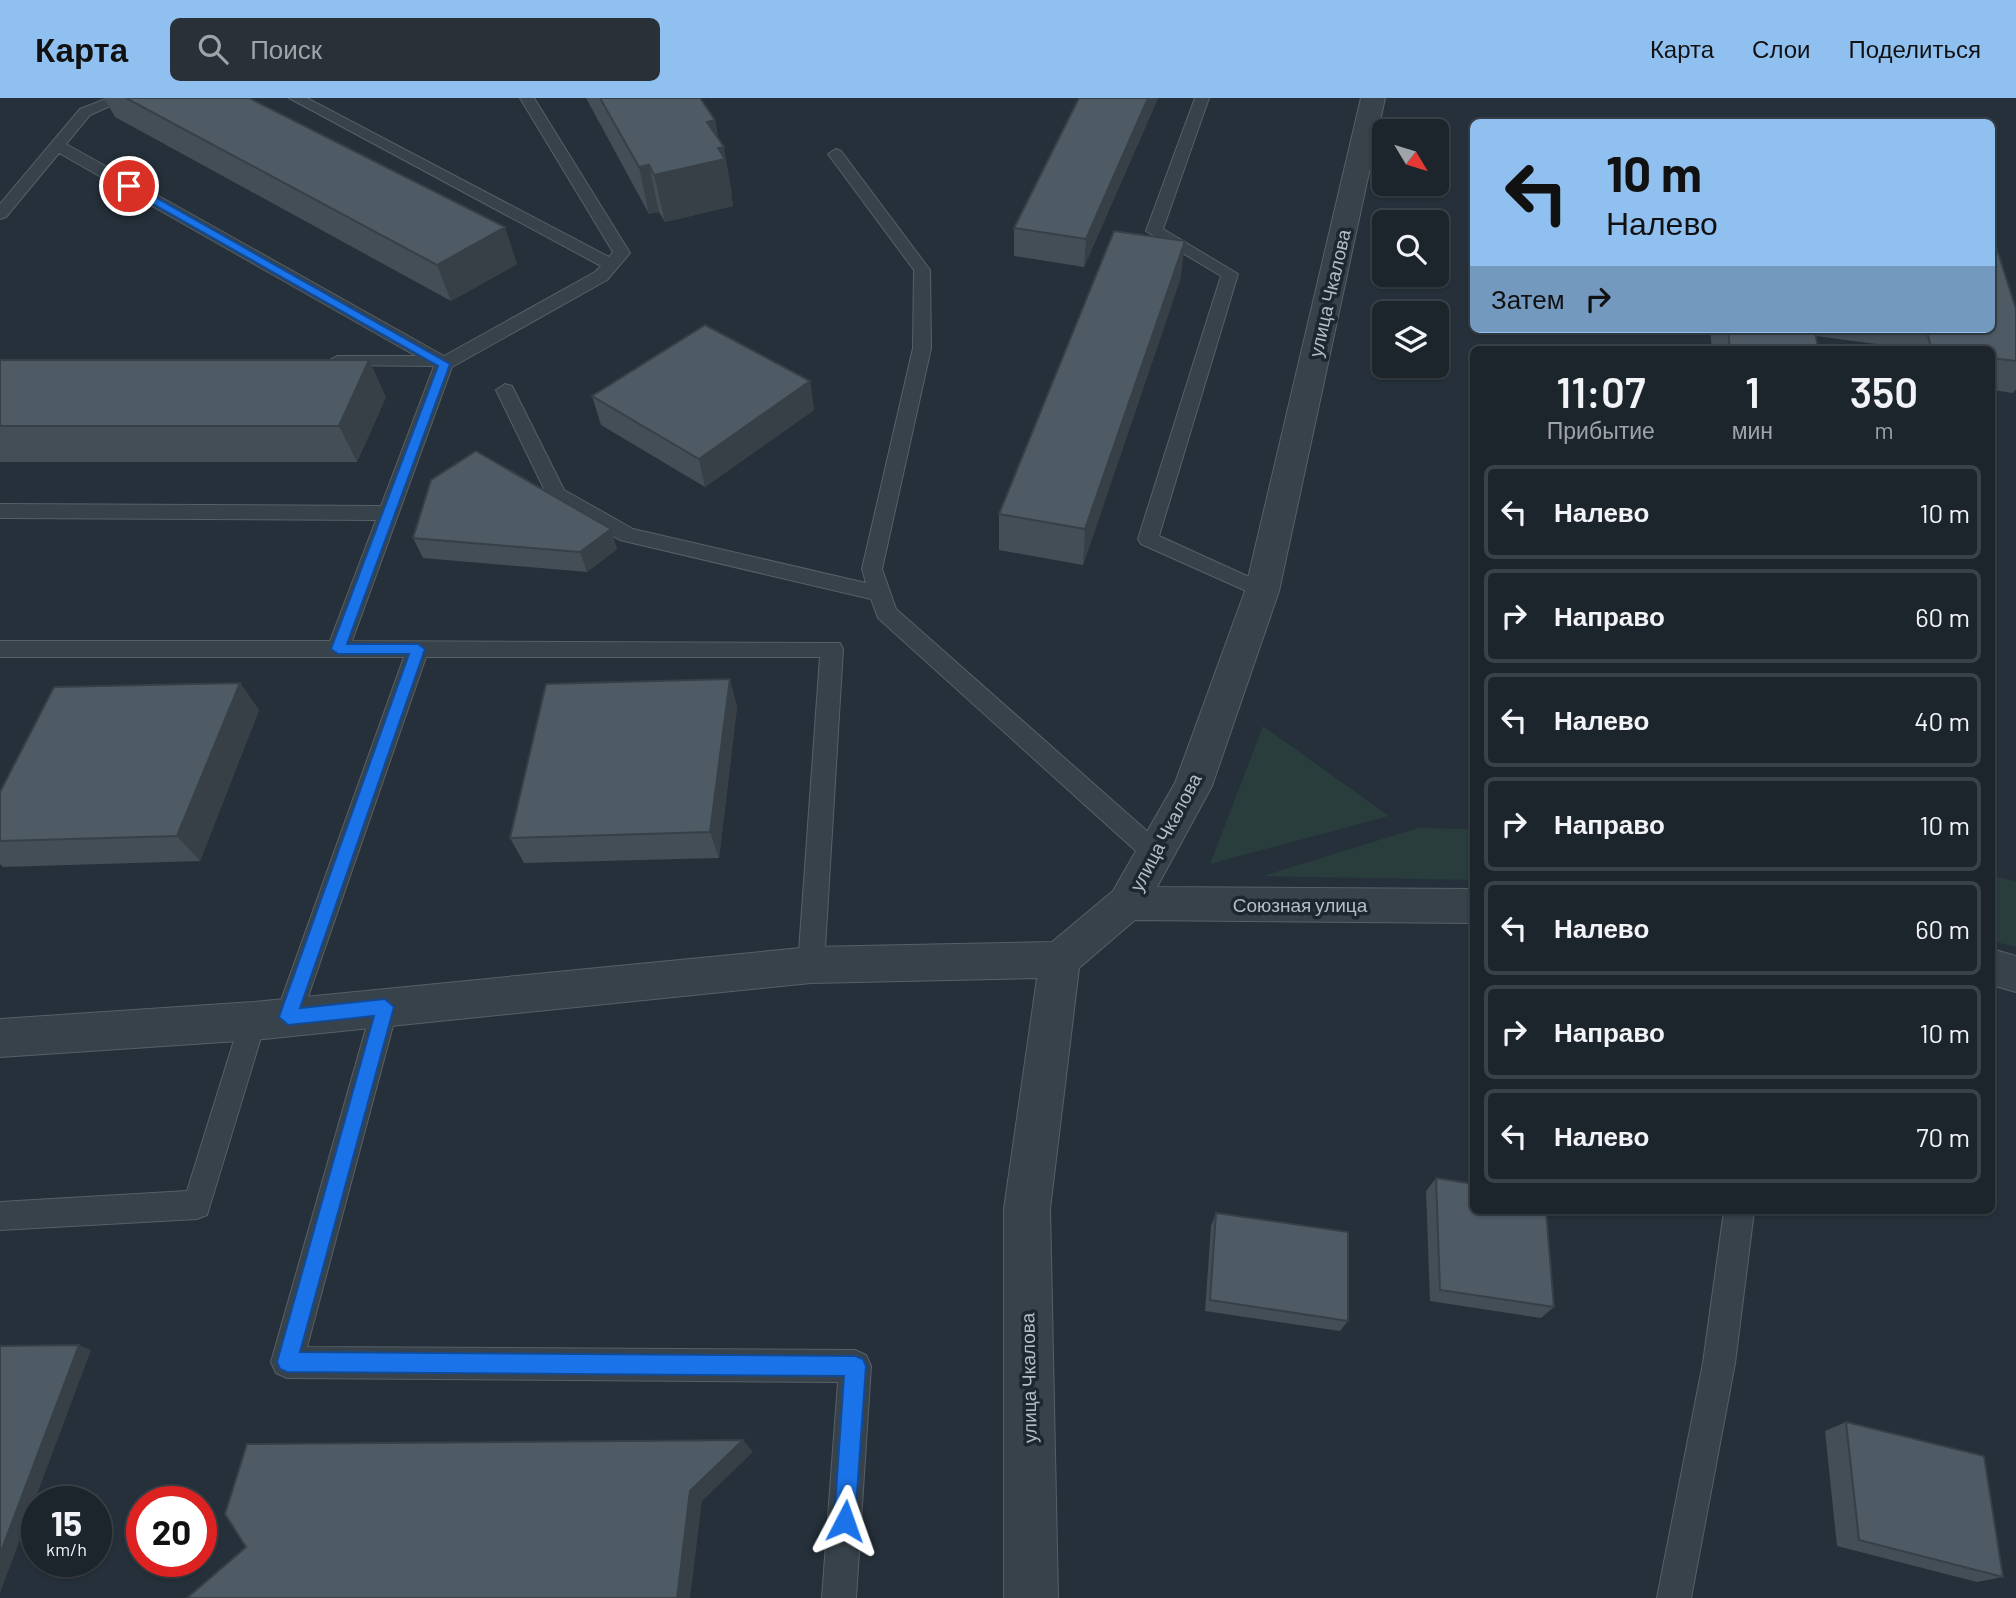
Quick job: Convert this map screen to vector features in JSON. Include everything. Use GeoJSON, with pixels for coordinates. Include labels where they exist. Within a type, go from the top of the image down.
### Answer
{"type":"FeatureCollection","features":[{"type":"Feature","properties":{"kind":"street","name":"улица Чкалова"},"geometry":{"type":"LineString","coordinates":[[1031,1598],[1027,1209],[1060,960],[1127,903],[1193,786],[1262,591],[1373,98]]}},
{"type":"Feature","properties":{"kind":"street","name":"Союзная улица"},"geometry":{"type":"LineString","coordinates":[[1127,903],[1470,906]]}},
{"type":"Feature","properties":{"kind":"street"},"geometry":{"type":"LineString","coordinates":[[0,1038],[270,1019],[811,965],[1060,960]]}},
{"type":"Feature","properties":{"kind":"street"},"geometry":{"type":"LineString","coordinates":[[1995,968],[2016,974]]}},
{"type":"Feature","properties":{"kind":"lane"},"geometry":{"type":"LineString","coordinates":[[0,214],[85,112],[121,98]]}},
{"type":"Feature","properties":{"kind":"lane"},"geometry":{"type":"LineString","coordinates":[[296,98],[611,265]]}},
{"type":"Feature","properties":{"kind":"lane"},"geometry":{"type":"LineString","coordinates":[[315,361],[441,363],[601,276],[622,253],[527,98]]}},
{"type":"Feature","properties":{"kind":"lane"},"geometry":{"type":"LineString","coordinates":[[1202,98],[1154,231],[1230,274],[1149,539],[1262,591]]}},
{"type":"Feature","properties":{"kind":"lane"},"geometry":{"type":"LineString","coordinates":[[57,145],[441,363]]}},
{"type":"Feature","properties":{"kind":"lane"},"geometry":{"type":"LineString","coordinates":[[836,154],[922,270],[922,348],[872,569],[886,612],[1156,854]]}},
{"type":"Feature","properties":{"kind":"lane"},"geometry":{"type":"LineString","coordinates":[[338,649],[441,363]]}},
{"type":"Feature","properties":{"kind":"lane"},"geometry":{"type":"LineString","coordinates":[[505,390],[556,494],[626,535],[880,594]]}},
{"type":"Feature","properties":{"kind":"lane"},"geometry":{"type":"LineString","coordinates":[[0,511],[388,513]]}},
{"type":"Feature","properties":{"kind":"lane"},"geometry":{"type":"LineString","coordinates":[[3,656],[338,649],[832,649],[811,965]]}},
{"type":"Feature","properties":{"kind":"lane"},"geometry":{"type":"LineString","coordinates":[[0,1216],[197,1205],[418,649]]}},
{"type":"Feature","properties":{"kind":"lane"},"geometry":{"type":"LineString","coordinates":[[385,1007],[287,1362],[855,1366],[839,1598]]}},
{"type":"Feature","properties":{"kind":"lane"},"geometry":{"type":"LineString","coordinates":[[1674,1598],[1719,1363],[1738,1214]]}},
{"type":"Feature","properties":{"kind":"green space"},"geometry":{"type":"Polygon","coordinates":[[[1263,726],[1389,816],[1210,864],[1263,726]]]}},
{"type":"Feature","properties":{"kind":"green space"},"geometry":{"type":"Polygon","coordinates":[[[1418,828],[1470,829],[1470,880],[1263,876],[1418,828]]]}},
{"type":"Feature","properties":{"kind":"green space"},"geometry":{"type":"Polygon","coordinates":[[[1995,877],[2016,881],[2016,947],[1995,942],[1995,877]]]}},
{"type":"Feature","properties":{"kind":"building"},"geometry":{"type":"Polygon","coordinates":[[[126,98],[249,98],[505,227],[437,265],[126,98]]]}},
{"type":"Feature","properties":{"kind":"building"},"geometry":{"type":"Polygon","coordinates":[[[600,98],[700,98],[715,120],[707,122],[724,147],[718,148],[725,159],[654,175],[649,165],[639,167],[600,98]]]}},
{"type":"Feature","properties":{"kind":"building"},"geometry":{"type":"Polygon","coordinates":[[[1079,98],[1148,98],[1086,239],[1014,228],[1079,98]]]}},
{"type":"Feature","properties":{"kind":"building"},"geometry":{"type":"Polygon","coordinates":[[[1114,231],[1185,241],[1085,529],[999,514],[1114,231]]]}},
{"type":"Feature","properties":{"kind":"building"},"geometry":{"type":"Polygon","coordinates":[[[1995,243],[2016,309],[2016,361],[1995,358],[1995,346],[1931,346],[1927,333],[1995,333],[1995,243]]]}},
{"type":"Feature","properties":{"kind":"building"},"geometry":{"type":"Polygon","coordinates":[[[705,325],[810,381],[699,459],[592,396],[705,325]]]}},
{"type":"Feature","properties":{"kind":"building"},"geometry":{"type":"Polygon","coordinates":[[[1728,333],[1816,333],[1817,346],[1730,346],[1728,333]]]}},
{"type":"Feature","properties":{"kind":"building"},"geometry":{"type":"Polygon","coordinates":[[[0,360],[369,360],[339,426],[0,426],[0,360]]]}},
{"type":"Feature","properties":{"kind":"building"},"geometry":{"type":"Polygon","coordinates":[[[476,451],[611,529],[580,552],[413,538],[431,480],[476,451]]]}},
{"type":"Feature","properties":{"kind":"building"},"geometry":{"type":"Polygon","coordinates":[[[730,679],[710,832],[510,838],[546,684],[730,679]]]}},
{"type":"Feature","properties":{"kind":"building"},"geometry":{"type":"Polygon","coordinates":[[[240,683],[177,836],[0,841],[0,792],[54,687],[240,683]]]}},
{"type":"Feature","properties":{"kind":"building"},"geometry":{"type":"Polygon","coordinates":[[[1436,1178],[1470,1183],[1470,1214],[1546,1214],[1554,1307],[1440,1290],[1436,1178]]]}},
{"type":"Feature","properties":{"kind":"building"},"geometry":{"type":"Polygon","coordinates":[[[1216,1213],[1348,1232],[1348,1321],[1210,1300],[1216,1213]]]}},
{"type":"Feature","properties":{"kind":"building"},"geometry":{"type":"Polygon","coordinates":[[[79,1345],[26,1486],[21,1486],[21,1498],[0,1554],[0,1346],[79,1345]]]}},
{"type":"Feature","properties":{"kind":"building"},"geometry":{"type":"Polygon","coordinates":[[[1846,1422],[1984,1456],[2003,1577],[1859,1540],[1846,1422]]]}},
{"type":"Feature","properties":{"kind":"building"},"geometry":{"type":"Polygon","coordinates":[[[743,1440],[690,1491],[677,1598],[187,1598],[211,1577],[217,1577],[217,1572],[246,1547],[225,1514],[247,1444],[743,1440]]]}},
{"type":"Feature","properties":{"kind":"route"},"geometry":{"type":"LineString","coordinates":[[129,186],[444,364],[338,649],[418,649],[288,1017],[385,1007],[287,1362],[855,1366],[845,1521]]}}]}
